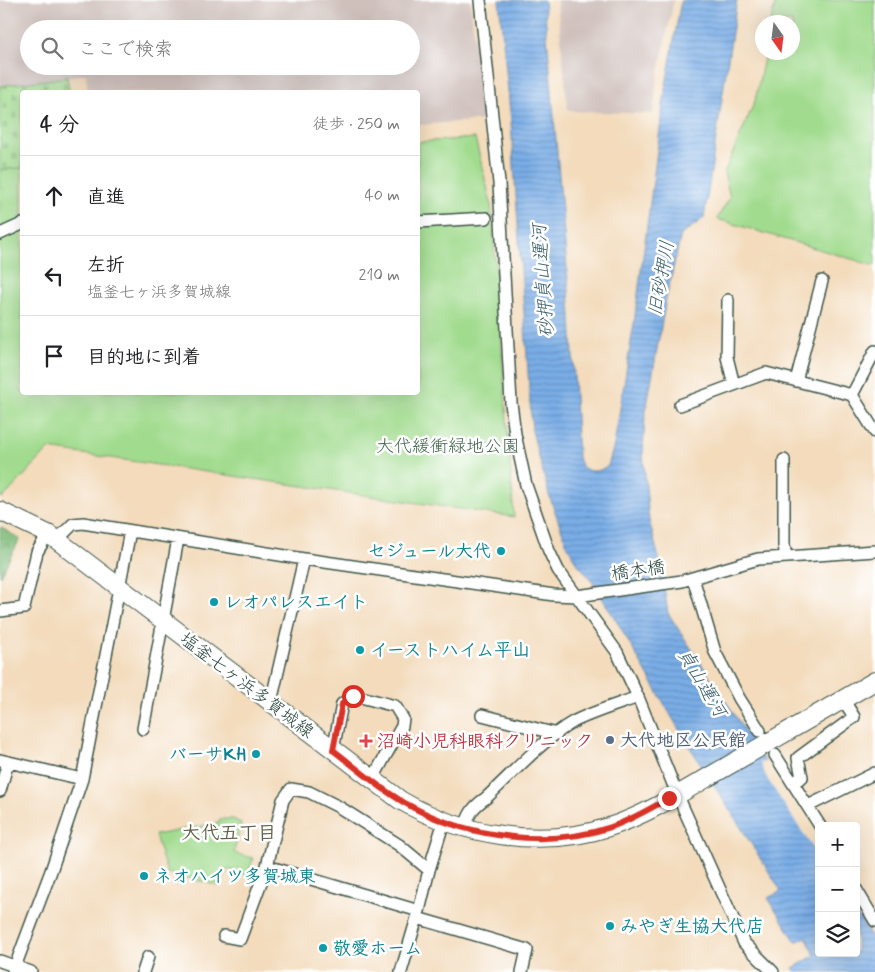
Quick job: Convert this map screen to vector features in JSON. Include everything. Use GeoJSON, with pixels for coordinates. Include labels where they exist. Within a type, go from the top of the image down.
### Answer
{"type":"FeatureCollection","features":[{"type":"Feature","properties":{"kind":"main road","name":"塩釜七ヶ浜多賀城線"},"geometry":{"type":"LineString","coordinates":[[0,511],[53,537],[372,780],[414,808],[465,828],[493,834],[556,838],[603,829],[628,820],[766,744]]}},
{"type":"Feature","properties":{"kind":"main road"},"geometry":{"type":"LineString","coordinates":[[766,744],[875,681]]}},
{"type":"Feature","properties":{"kind":"street"},"geometry":{"type":"LineString","coordinates":[[480,0],[499,183],[511,403],[515,434],[526,485],[549,551],[558,570],[617,652],[638,697],[677,794],[744,943],[773,972]]}},
{"type":"Feature","properties":{"kind":"street"},"geometry":{"type":"LineString","coordinates":[[420,222],[486,218]]}},
{"type":"Feature","properties":{"kind":"street"},"geometry":{"type":"LineString","coordinates":[[0,234],[20,225]]}},
{"type":"Feature","properties":{"kind":"street"},"geometry":{"type":"LineString","coordinates":[[796,381],[822,281]]}},
{"type":"Feature","properties":{"kind":"street"},"geometry":{"type":"LineString","coordinates":[[728,300],[727,357],[734,385]]}},
{"type":"Feature","properties":{"kind":"street"},"geometry":{"type":"LineString","coordinates":[[852,396],[875,351]]}},
{"type":"Feature","properties":{"kind":"street"},"geometry":{"type":"LineString","coordinates":[[680,405],[766,373],[852,396],[875,432]]}},
{"type":"Feature","properties":{"kind":"street"},"geometry":{"type":"LineString","coordinates":[[784,460],[784,545],[786,557]]}},
{"type":"Feature","properties":{"kind":"street","name":"橋本橋"},"geometry":{"type":"LineString","coordinates":[[53,537],[73,524],[83,523],[304,559],[554,596],[577,596],[687,580],[758,558],[875,551]]}},
{"type":"Feature","properties":{"kind":"street"},"geometry":{"type":"LineString","coordinates":[[14,969],[51,871],[82,779],[130,531]]}},
{"type":"Feature","properties":{"kind":"street"},"geometry":{"type":"LineString","coordinates":[[0,611],[24,608],[37,552],[53,537]]}},
{"type":"Feature","properties":{"kind":"street"},"geometry":{"type":"LineString","coordinates":[[143,730],[178,539]]}},
{"type":"Feature","properties":{"kind":"street"},"geometry":{"type":"LineString","coordinates":[[271,702],[304,559]]}},
{"type":"Feature","properties":{"kind":"street"},"geometry":{"type":"LineString","coordinates":[[687,580],[715,652],[739,698],[766,744],[794,782],[818,822]]}},
{"type":"Feature","properties":{"kind":"street"},"geometry":{"type":"LineString","coordinates":[[333,750],[342,704],[353,696],[395,706],[403,719],[402,726],[372,780]]}},
{"type":"Feature","properties":{"kind":"street"},"geometry":{"type":"LineString","coordinates":[[465,828],[469,814],[477,805],[545,743],[574,722],[638,697]]}},
{"type":"Feature","properties":{"kind":"street"},"geometry":{"type":"LineString","coordinates":[[794,782],[802,777],[798,758],[854,717],[843,699]]}},
{"type":"Feature","properties":{"kind":"street"},"geometry":{"type":"LineString","coordinates":[[482,715],[557,734]]}},
{"type":"Feature","properties":{"kind":"street"},"geometry":{"type":"LineString","coordinates":[[0,791],[4,761],[82,779]]}},
{"type":"Feature","properties":{"kind":"street"},"geometry":{"type":"LineString","coordinates":[[808,806],[875,773]]}},
{"type":"Feature","properties":{"kind":"street"},"geometry":{"type":"LineString","coordinates":[[224,936],[240,939],[267,866],[283,800],[291,789],[310,792],[339,807],[399,845],[429,870]]}},
{"type":"Feature","properties":{"kind":"street"},"geometry":{"type":"LineString","coordinates":[[401,972],[444,821]]}},
{"type":"Feature","properties":{"kind":"street"},"geometry":{"type":"LineString","coordinates":[[267,866],[527,950],[522,972]]}},
{"type":"Feature","properties":{"kind":"street"},"geometry":{"type":"LineString","coordinates":[[860,896],[875,921]]}},
{"type":"Feature","properties":{"kind":"street"},"geometry":{"type":"LineString","coordinates":[[143,972],[148,957]]}},
{"type":"Feature","properties":{"kind":"street"},"geometry":{"type":"LineString","coordinates":[[0,961],[14,969],[31,972]]}},
{"type":"Feature","properties":{"kind":"shaded area"},"geometry":{"type":"Polygon","coordinates":[[[0,0],[470,0],[484,120],[420,125],[420,90],[88,90],[86,75],[420,75],[420,20],[20,20],[20,75],[79,75],[0,86],[0,0]]]}},
{"type":"Feature","properties":{"kind":"shaded area"},"geometry":{"type":"Polygon","coordinates":[[[557,0],[674,0],[656,86],[653,114],[568,111],[557,0]]]}},
{"type":"Feature","properties":{"kind":"green space"},"geometry":{"type":"Polygon","coordinates":[[[776,0],[875,0],[875,266],[717,219],[730,197],[724,173],[755,101],[764,60],[800,60],[800,15],[773,15],[776,0]]]}},
{"type":"Feature","properties":{"kind":"green space"},"geometry":{"type":"Polygon","coordinates":[[[67,77],[70,90],[20,90],[20,168],[0,170],[0,86],[67,77]]]}},
{"type":"Feature","properties":{"kind":"green space","name":"大代緩衝緑地公園"},"geometry":{"type":"Polygon","coordinates":[[[475,138],[491,203],[514,517],[49,449],[3,498],[0,496],[0,170],[20,168],[20,395],[420,395],[420,142],[475,138]]]}},
{"type":"Feature","properties":{"kind":"green space"},"geometry":{"type":"Polygon","coordinates":[[[0,527],[20,539],[0,576],[0,527]]]}},
{"type":"Feature","properties":{"kind":"green space"},"geometry":{"type":"Polygon","coordinates":[[[220,819],[233,819],[241,823],[234,853],[253,858],[248,875],[228,869],[220,886],[167,873],[155,835],[218,823],[220,819]]]}},
{"type":"Feature","properties":{"kind":"water"},"geometry":{"type":"Polygon","coordinates":[[[499,0],[544,0],[571,315],[578,457],[582,466],[586,469],[594,471],[603,469],[608,466],[614,445],[634,323],[665,91],[681,0],[737,0],[704,218],[681,235],[666,299],[645,417],[643,453],[649,520],[661,566],[668,613],[772,772],[815,843],[815,955],[806,937],[796,942],[768,898],[781,891],[681,733],[620,627],[589,577],[576,562],[567,545],[549,495],[532,431],[511,122],[499,0]]]}},
{"type":"Feature","properties":{"kind":"water"},"geometry":{"type":"Polygon","coordinates":[[[860,919],[875,943],[875,972],[796,972],[793,968],[815,955],[815,957],[860,957],[860,919]]]}},
{"type":"Feature","properties":{"kind":"pier"},"geometry":{"type":"Polygon","coordinates":[[[768,761],[815,838],[815,851],[768,780],[760,763],[768,761]]]}},
{"type":"Feature","properties":{"kind":"place","name":"セジュール大代"},"geometry":{"type":"Point","coordinates":[501,551]}},
{"type":"Feature","properties":{"kind":"place","name":"レオパレスエイト"},"geometry":{"type":"Point","coordinates":[214,602]}},
{"type":"Feature","properties":{"kind":"place","name":"イーストハイム平山"},"geometry":{"type":"Point","coordinates":[360,650]}},
{"type":"Feature","properties":{"kind":"place","name":"大代地区公民館"},"geometry":{"type":"Point","coordinates":[610,740]}},
{"type":"Feature","properties":{"kind":"place","name":"沼崎小児科眼科クリニック"},"geometry":{"type":"Point","coordinates":[366,741]}},
{"type":"Feature","properties":{"kind":"place","name":"バーサKH"},"geometry":{"type":"Point","coordinates":[256,754]}},
{"type":"Feature","properties":{"kind":"place","name":"ネオハイツ多賀城東"},"geometry":{"type":"Point","coordinates":[144,876]}},
{"type":"Feature","properties":{"kind":"place","name":"みやぎ生協大代店"},"geometry":{"type":"Point","coordinates":[610,926]}},
{"type":"Feature","properties":{"kind":"place","name":"敬愛ホーム"},"geometry":{"type":"Point","coordinates":[323,948]}},
{"type":"Feature","properties":{"kind":"district","name":"大代五丁目"},"geometry":{"type":"Point","coordinates":[229,832]}},
{"type":"Feature","properties":{"kind":"route"},"geometry":{"type":"LineString","coordinates":[[353,696],[342,704],[333,750],[400,800],[427,814],[465,828],[493,834],[522,837],[556,838],[577,835],[595,832],[628,820],[669,798]]}},
{"type":"Feature","properties":{"kind":"water label","name":"旧砂押川"},"geometry":{"type":"Point","coordinates":[660,278]}},
{"type":"Feature","properties":{"kind":"water label","name":"砂押貞山運河"},"geometry":{"type":"Point","coordinates":[542,281]}},
{"type":"Feature","properties":{"kind":"water label","name":"貞山運河"},"geometry":{"type":"Point","coordinates":[703,682]}}]}
